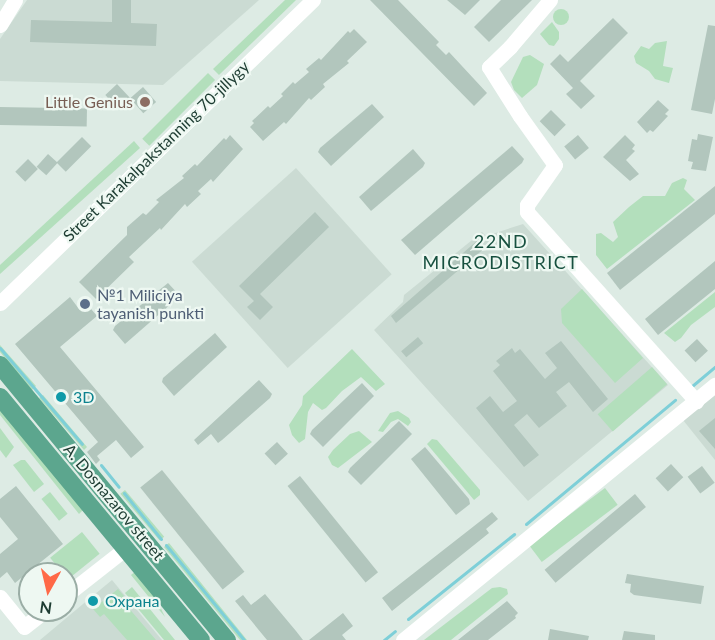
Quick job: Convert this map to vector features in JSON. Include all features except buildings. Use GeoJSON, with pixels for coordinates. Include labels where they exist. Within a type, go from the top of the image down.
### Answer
{"type":"FeatureCollection","features":[{"type":"Feature","properties":{"kind":"main road","name":"A. Dosnazarov street"},"geometry":{"type":"LineString","coordinates":[[0,365],[227,640]]}},
{"type":"Feature","properties":{"kind":"main road","name":"A. Dosnazarov street"},"geometry":{"type":"LineString","coordinates":[[0,397],[201,640]]}},
{"type":"Feature","properties":{"kind":"street"},"geometry":{"type":"LineString","coordinates":[[0,25],[15,0]]}},
{"type":"Feature","properties":{"kind":"street","name":"Street Karakalpakstanning 70-jillygy"},"geometry":{"type":"LineString","coordinates":[[0,303],[313,0]]}},
{"type":"Feature","properties":{"kind":"street"},"geometry":{"type":"LineString","coordinates":[[550,0],[510,47],[489,67],[555,165],[527,205],[527,212],[696,400]]}},
{"type":"Feature","properties":{"kind":"street"},"geometry":{"type":"LineString","coordinates":[[403,640],[715,385]]}},
{"type":"Feature","properties":{"kind":"street"},"geometry":{"type":"LineString","coordinates":[[78,586],[126,548]]}},
{"type":"Feature","properties":{"kind":"street"},"geometry":{"type":"LineString","coordinates":[[0,597],[18,620]]}},
{"type":"Feature","properties":{"kind":"shaded area"},"geometry":{"type":"Polygon","coordinates":[[[27,0],[259,0],[163,85],[0,81],[0,39],[27,0]]]}},
{"type":"Feature","properties":{"kind":"shaded area"},"geometry":{"type":"Polygon","coordinates":[[[296,168],[392,274],[288,368],[192,262],[296,168]]]}},
{"type":"Feature","properties":{"kind":"shaded area"},"geometry":{"type":"Polygon","coordinates":[[[523,224],[668,385],[528,501],[374,330],[403,302],[404,295],[482,232],[486,236],[523,224]]]}},
{"type":"Feature","properties":{"kind":"shaded area"},"geometry":{"type":"Polygon","coordinates":[[[715,395],[715,460],[683,420],[715,395]]]}},
{"type":"Feature","properties":{"kind":"shaded area"},"geometry":{"type":"Polygon","coordinates":[[[112,580],[162,640],[40,640],[62,622],[78,622],[78,608],[112,580]]]}},
{"type":"Feature","properties":{"kind":"green space"},"geometry":{"type":"Polygon","coordinates":[[[285,0],[296,0],[219,75],[213,69],[285,0]]]}},
{"type":"Feature","properties":{"kind":"green space"},"geometry":{"type":"Polygon","coordinates":[[[558,9],[564,9],[569,17],[567,23],[558,25],[553,20],[553,14],[558,9]]]}},
{"type":"Feature","properties":{"kind":"green space"},"geometry":{"type":"Polygon","coordinates":[[[552,22],[559,32],[559,39],[554,46],[549,45],[540,34],[552,22]]]}},
{"type":"Feature","properties":{"kind":"green space"},"geometry":{"type":"Polygon","coordinates":[[[667,41],[663,66],[673,68],[669,83],[655,79],[649,71],[636,63],[634,56],[641,46],[649,49],[655,43],[667,41]]]}},
{"type":"Feature","properties":{"kind":"green space"},"geometry":{"type":"Polygon","coordinates":[[[530,55],[544,64],[537,85],[522,98],[514,90],[511,82],[523,57],[530,55]]]}},
{"type":"Feature","properties":{"kind":"green space"},"geometry":{"type":"Polygon","coordinates":[[[208,73],[215,80],[149,146],[142,139],[208,73]]]}},
{"type":"Feature","properties":{"kind":"green space"},"geometry":{"type":"Polygon","coordinates":[[[134,141],[140,148],[0,274],[0,265],[134,141]]]}},
{"type":"Feature","properties":{"kind":"green space"},"geometry":{"type":"Polygon","coordinates":[[[683,178],[687,180],[684,189],[695,200],[607,269],[596,255],[596,234],[601,233],[613,242],[618,237],[613,222],[629,207],[643,196],[665,196],[672,183],[683,178]]]}},
{"type":"Feature","properties":{"kind":"green space"},"geometry":{"type":"Polygon","coordinates":[[[582,289],[643,358],[615,383],[562,323],[561,309],[582,289]]]}},
{"type":"Feature","properties":{"kind":"green space"},"geometry":{"type":"Polygon","coordinates":[[[715,292],[715,307],[691,325],[681,338],[675,342],[664,333],[715,292]]]}},
{"type":"Feature","properties":{"kind":"green space"},"geometry":{"type":"Polygon","coordinates":[[[0,345],[36,386],[32,390],[0,352],[0,345]]]}},
{"type":"Feature","properties":{"kind":"green space"},"geometry":{"type":"Polygon","coordinates":[[[352,349],[385,384],[376,391],[361,377],[342,391],[326,408],[322,410],[313,403],[308,412],[305,439],[299,443],[292,435],[289,425],[302,405],[303,396],[352,349]]]}},
{"type":"Feature","properties":{"kind":"green space"},"geometry":{"type":"Polygon","coordinates":[[[652,367],[667,384],[613,432],[598,414],[652,367]]]}},
{"type":"Feature","properties":{"kind":"green space"},"geometry":{"type":"Polygon","coordinates":[[[43,395],[87,447],[84,450],[39,398],[43,395]]]}},
{"type":"Feature","properties":{"kind":"green space"},"geometry":{"type":"Polygon","coordinates":[[[0,405],[83,510],[79,514],[0,415],[0,405]]]}},
{"type":"Feature","properties":{"kind":"green space"},"geometry":{"type":"Polygon","coordinates":[[[398,411],[409,418],[411,422],[408,426],[398,419],[391,422],[383,432],[378,431],[390,413],[398,411]]]}},
{"type":"Feature","properties":{"kind":"green space"},"geometry":{"type":"Polygon","coordinates":[[[0,428],[14,447],[6,458],[0,450],[0,428]]]}},
{"type":"Feature","properties":{"kind":"green space"},"geometry":{"type":"Polygon","coordinates":[[[359,431],[372,442],[338,468],[332,465],[328,457],[333,450],[350,434],[359,431]]]}},
{"type":"Feature","properties":{"kind":"green space"},"geometry":{"type":"Polygon","coordinates":[[[432,439],[437,440],[480,490],[480,495],[474,500],[427,444],[432,439]]]}},
{"type":"Feature","properties":{"kind":"green space"},"geometry":{"type":"Polygon","coordinates":[[[25,460],[44,484],[34,492],[13,465],[25,460]]]}},
{"type":"Feature","properties":{"kind":"green space"},"geometry":{"type":"Polygon","coordinates":[[[605,488],[618,505],[542,562],[529,545],[605,488]]]}},
{"type":"Feature","properties":{"kind":"green space"},"geometry":{"type":"Polygon","coordinates":[[[125,490],[164,537],[160,541],[120,494],[125,490]]]}},
{"type":"Feature","properties":{"kind":"green space"},"geometry":{"type":"Polygon","coordinates":[[[50,492],[68,514],[59,521],[41,499],[50,492]]]}},
{"type":"Feature","properties":{"kind":"green space"},"geometry":{"type":"Polygon","coordinates":[[[82,532],[100,554],[78,571],[78,562],[54,562],[50,558],[82,532]]]}},
{"type":"Feature","properties":{"kind":"green space"},"geometry":{"type":"Polygon","coordinates":[[[169,543],[247,640],[240,640],[164,547],[169,543]]]}},
{"type":"Feature","properties":{"kind":"green space"},"geometry":{"type":"Polygon","coordinates":[[[136,571],[152,590],[165,617],[131,575],[136,571]]]}},
{"type":"Feature","properties":{"kind":"green space"},"geometry":{"type":"Polygon","coordinates":[[[132,587],[175,640],[164,640],[125,593],[132,587]]]}},
{"type":"Feature","properties":{"kind":"green space"},"geometry":{"type":"Polygon","coordinates":[[[492,588],[507,589],[508,594],[451,640],[424,640],[492,588]]]}},
{"type":"Feature","properties":{"kind":"green space"},"geometry":{"type":"Polygon","coordinates":[[[118,589],[124,596],[121,599],[156,640],[127,640],[104,614],[100,617],[93,609],[118,589]]]}},
{"type":"Feature","properties":{"kind":"waterway"},"geometry":{"type":"LineString","coordinates":[[0,348],[82,444]]}},
{"type":"Feature","properties":{"kind":"waterway"},"geometry":{"type":"LineString","coordinates":[[692,386],[715,367]]}},
{"type":"Feature","properties":{"kind":"waterway"},"geometry":{"type":"LineString","coordinates":[[526,524],[675,400]]}},
{"type":"Feature","properties":{"kind":"waterway"},"geometry":{"type":"LineString","coordinates":[[101,465],[119,487]]}},
{"type":"Feature","properties":{"kind":"waterway"},"geometry":{"type":"LineString","coordinates":[[124,493],[161,539]]}},
{"type":"Feature","properties":{"kind":"waterway"},"geometry":{"type":"LineString","coordinates":[[408,619],[514,534]]}},
{"type":"Feature","properties":{"kind":"waterway"},"geometry":{"type":"LineString","coordinates":[[166,545],[244,640]]}},
{"type":"Feature","properties":{"kind":"waterway"},"geometry":{"type":"LineString","coordinates":[[384,640],[395,631]]}},
{"type":"Feature","properties":{"kind":"place","name":"Little Genius"},"geometry":{"type":"Point","coordinates":[145,102]}},
{"type":"Feature","properties":{"kind":"place","name":"№1 Miliciya tayanish punkti"},"geometry":{"type":"Point","coordinates":[85,304]}},
{"type":"Feature","properties":{"kind":"place","name":"3D"},"geometry":{"type":"Point","coordinates":[61,397]}},
{"type":"Feature","properties":{"kind":"place","name":"Охрана"},"geometry":{"type":"Point","coordinates":[93,601]}},
{"type":"Feature","properties":{"kind":"district","name":"22ND MICRODISTRICT"},"geometry":{"type":"Point","coordinates":[501,252]}}]}
